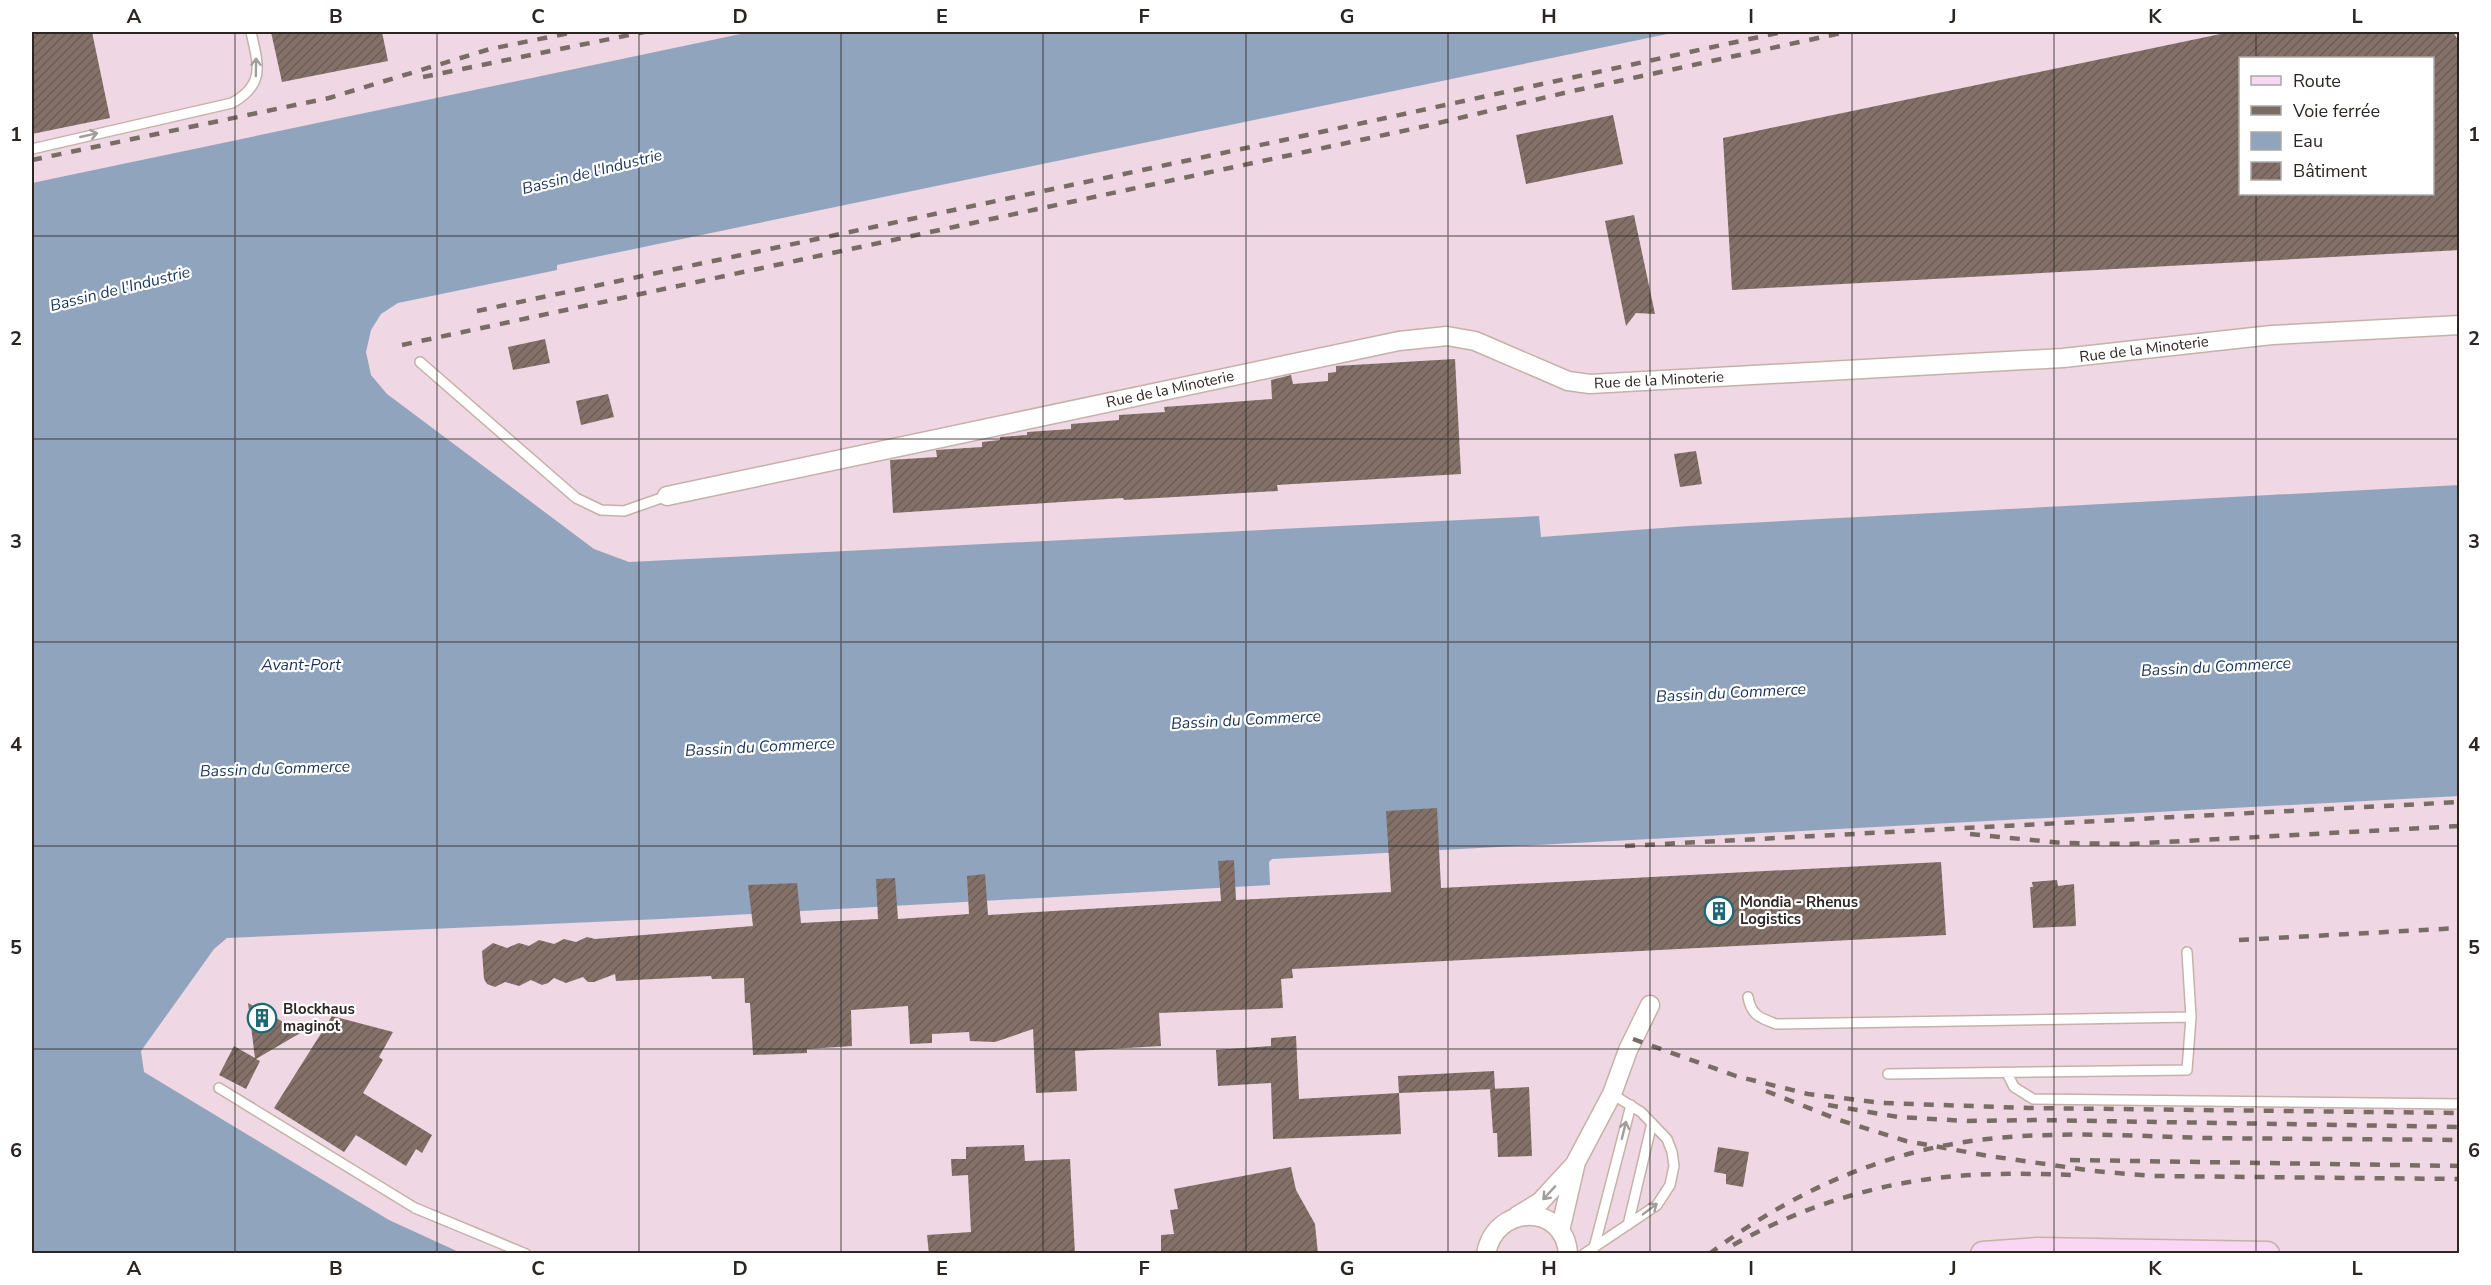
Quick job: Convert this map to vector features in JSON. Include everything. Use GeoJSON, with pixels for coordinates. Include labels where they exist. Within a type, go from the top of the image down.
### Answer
{"type":"FeatureCollection","features":[{"type":"Feature","properties":{"kind":"main road"},"geometry":{"type":"LineString","coordinates":[[1983,1254],[2037,1250],[2267,1254]]}},
{"type":"Feature","properties":{"kind":"street","name":"Rue de la Minoterie"},"geometry":{"type":"LineString","coordinates":[[667,496],[1399,341],[1447,336],[1475,341],[1568,381],[1590,384],[2063,358],[2272,335],[2460,325]]}},
{"type":"Feature","properties":{"kind":"street"},"geometry":{"type":"LineString","coordinates":[[1560,1231],[1576,1162],[1612,1094],[1628,1050],[1650,1005]]}},
{"type":"Feature","properties":{"kind":"street"},"geometry":{"type":"LineString","coordinates":[[1486,1254],[1493,1234],[1503,1222],[1540,1203],[1576,1162]]}},
{"type":"Feature","properties":{"kind":"street"},"geometry":{"type":"LineString","coordinates":[[1515,1216],[1531,1215],[1547,1220],[1560,1231],[1568,1245],[1568,1254]]}},
{"type":"Feature","properties":{"kind":"lane"},"geometry":{"type":"LineString","coordinates":[[32,149],[232,103],[246,95],[254,86],[258,66],[251,32]]}},
{"type":"Feature","properties":{"kind":"lane"},"geometry":{"type":"LineString","coordinates":[[420,362],[576,498],[601,510],[624,511],[667,496]]}},
{"type":"Feature","properties":{"kind":"lane"},"geometry":{"type":"LineString","coordinates":[[1888,1074],[2187,1070],[2191,1017],[2187,952]]}},
{"type":"Feature","properties":{"kind":"lane"},"geometry":{"type":"LineString","coordinates":[[1748,997],[1750,1009],[1757,1018],[1776,1024],[2191,1017]]}},
{"type":"Feature","properties":{"kind":"lane"},"geometry":{"type":"LineString","coordinates":[[2007,1073],[2014,1087],[2033,1099],[2460,1104]]}},
{"type":"Feature","properties":{"kind":"lane"},"geometry":{"type":"LineString","coordinates":[[219,1088],[415,1208],[526,1254]]}},
{"type":"Feature","properties":{"kind":"lane"},"geometry":{"type":"LineString","coordinates":[[1584,1254],[1657,1205],[1670,1185],[1674,1166],[1667,1139],[1652,1123],[1612,1094]]}},
{"type":"Feature","properties":{"kind":"lane"},"geometry":{"type":"LineString","coordinates":[[1594,1248],[1630,1106]]}},
{"type":"Feature","properties":{"kind":"lane"},"geometry":{"type":"LineString","coordinates":[[1628,1225],[1652,1123]]}},
{"type":"Feature","properties":{"kind":"shaded area"},"geometry":{"type":"Polygon","coordinates":[[[32,32],[2459,32],[2459,1253],[32,1253],[32,32]]]}},
{"type":"Feature","properties":{"kind":"water","name":"Avant-Port"},"geometry":{"type":"Polygon","coordinates":[[[750,32],[1677,32],[557,265],[557,270],[398,303],[381,314],[371,330],[366,352],[371,375],[387,394],[594,549],[629,562],[1539,516],[1541,537],[1689,526],[2459,485],[2459,796],[1272,859],[1269,862],[1270,885],[661,919],[227,938],[214,949],[141,1051],[144,1072],[389,1220],[461,1253],[32,1253],[32,183],[750,32]]]}},
{"type":"Feature","properties":{"kind":"building"},"geometry":{"type":"Polygon","coordinates":[[[32,32],[92,32],[110,118],[32,134],[32,32]]]}},
{"type":"Feature","properties":{"kind":"building"},"geometry":{"type":"Polygon","coordinates":[[[271,32],[382,32],[388,61],[282,82],[271,32]]]}},
{"type":"Feature","properties":{"kind":"building"},"geometry":{"type":"Polygon","coordinates":[[[2230,32],[2453,32],[2460,43],[2460,250],[1732,290],[1723,138],[2230,32]]]}},
{"type":"Feature","properties":{"kind":"building"},"geometry":{"type":"Polygon","coordinates":[[[1613,115],[1623,164],[1526,184],[1516,135],[1613,115]]]}},
{"type":"Feature","properties":{"kind":"building"},"geometry":{"type":"Polygon","coordinates":[[[1634,215],[1655,314],[1636,313],[1626,326],[1605,221],[1634,215]]]}},
{"type":"Feature","properties":{"kind":"building"},"geometry":{"type":"Polygon","coordinates":[[[545,339],[550,363],[513,370],[508,347],[545,339]]]}},
{"type":"Feature","properties":{"kind":"building"},"geometry":{"type":"Polygon","coordinates":[[[1455,359],[1461,474],[1277,485],[1278,491],[1124,500],[1123,498],[893,513],[890,460],[937,457],[936,450],[982,447],[982,442],[1000,440],[1000,437],[1027,435],[1027,432],[1071,429],[1071,424],[1119,420],[1119,415],[1165,412],[1164,407],[1272,399],[1271,380],[1291,375],[1293,384],[1328,381],[1328,373],[1336,372],[1336,366],[1455,359]]]}},
{"type":"Feature","properties":{"kind":"building"},"geometry":{"type":"Polygon","coordinates":[[[608,394],[614,417],[581,425],[576,401],[608,394]]]}},
{"type":"Feature","properties":{"kind":"building"},"geometry":{"type":"Polygon","coordinates":[[[1696,451],[1702,484],[1680,487],[1674,454],[1696,451]]]}},
{"type":"Feature","properties":{"kind":"building"},"geometry":{"type":"Polygon","coordinates":[[[1437,808],[1441,888],[1941,862],[1946,935],[1292,969],[1293,978],[1281,979],[1283,1008],[1159,1013],[1161,1046],[1075,1051],[1077,1091],[1036,1093],[1033,1029],[995,1042],[970,1041],[969,1032],[932,1034],[932,1043],[910,1044],[908,1006],[851,1010],[852,1046],[807,1049],[807,1053],[753,1055],[750,1003],[745,1003],[744,978],[712,979],[711,976],[616,981],[615,974],[594,982],[588,982],[583,977],[566,983],[554,978],[542,985],[531,980],[519,986],[505,982],[495,987],[487,984],[484,979],[482,951],[493,943],[507,948],[519,943],[529,946],[539,940],[554,944],[564,939],[576,942],[587,937],[595,939],[753,926],[748,885],[797,883],[801,923],[878,919],[876,879],[895,878],[898,919],[969,914],[967,876],[985,874],[988,915],[1221,901],[1218,861],[1234,860],[1236,900],[1391,892],[1386,811],[1437,808]]]}},
{"type":"Feature","properties":{"kind":"building"},"geometry":{"type":"Polygon","coordinates":[[[2057,880],[2058,886],[2074,884],[2076,926],[2033,928],[2030,887],[2033,887],[2032,882],[2057,880]]]}},
{"type":"Feature","properties":{"kind":"building"},"geometry":{"type":"Polygon","coordinates":[[[248,1003],[302,1032],[256,1059],[260,1061],[246,1089],[219,1075],[234,1046],[255,1058],[248,1003]]]}},
{"type":"Feature","properties":{"kind":"building"},"geometry":{"type":"Polygon","coordinates":[[[332,1016],[393,1032],[379,1057],[383,1060],[363,1093],[432,1135],[422,1153],[416,1149],[406,1166],[356,1135],[344,1152],[274,1108],[332,1016]]]}},
{"type":"Feature","properties":{"kind":"building"},"geometry":{"type":"Polygon","coordinates":[[[1296,1036],[1299,1099],[1399,1093],[1401,1134],[1273,1139],[1271,1083],[1218,1086],[1216,1050],[1271,1046],[1271,1038],[1296,1036]]]}},
{"type":"Feature","properties":{"kind":"building"},"geometry":{"type":"Polygon","coordinates":[[[1494,1071],[1495,1089],[1399,1093],[1398,1076],[1494,1071]]]}},
{"type":"Feature","properties":{"kind":"building"},"geometry":{"type":"Polygon","coordinates":[[[1529,1087],[1532,1156],[1498,1157],[1497,1133],[1493,1133],[1490,1089],[1529,1087]]]}},
{"type":"Feature","properties":{"kind":"building"},"geometry":{"type":"Polygon","coordinates":[[[1024,1145],[1025,1161],[1070,1159],[1075,1254],[929,1254],[927,1235],[971,1232],[968,1175],[952,1176],[951,1159],[966,1159],[966,1147],[1024,1145]]]}},
{"type":"Feature","properties":{"kind":"building"},"geometry":{"type":"Polygon","coordinates":[[[1718,1147],[1749,1152],[1743,1187],[1726,1184],[1726,1174],[1714,1172],[1718,1147]]]}},
{"type":"Feature","properties":{"kind":"building"},"geometry":{"type":"Polygon","coordinates":[[[1291,1167],[1296,1190],[1315,1224],[1318,1254],[1161,1254],[1161,1235],[1174,1234],[1170,1210],[1178,1209],[1174,1189],[1291,1167]]]}},
{"type":"Feature","properties":{"kind":"railway"},"geometry":{"type":"LineString","coordinates":[[32,160],[329,98],[490,49],[574,32]]}},
{"type":"Feature","properties":{"kind":"railway"},"geometry":{"type":"LineString","coordinates":[[423,77],[644,32]]}},
{"type":"Feature","properties":{"kind":"railway"},"geometry":{"type":"LineString","coordinates":[[477,311],[1782,32]]}},
{"type":"Feature","properties":{"kind":"railway"},"geometry":{"type":"LineString","coordinates":[[402,345],[1426,126],[1568,92],[1846,32]]}},
{"type":"Feature","properties":{"kind":"railway"},"geometry":{"type":"LineString","coordinates":[[1625,846],[2460,802]]}},
{"type":"Feature","properties":{"kind":"railway"},"geometry":{"type":"LineString","coordinates":[[1970,834],[2062,843],[2128,844],[2460,826]]}},
{"type":"Feature","properties":{"kind":"railway"},"geometry":{"type":"LineString","coordinates":[[2239,940],[2460,928]]}},
{"type":"Feature","properties":{"kind":"railway"},"geometry":{"type":"LineString","coordinates":[[1633,1039],[1736,1076],[1808,1094],[1883,1103],[2029,1108],[2460,1113]]}},
{"type":"Feature","properties":{"kind":"railway"},"geometry":{"type":"LineString","coordinates":[[1766,1091],[1839,1120],[1906,1141],[2094,1171],[2152,1176],[2460,1179]]}},
{"type":"Feature","properties":{"kind":"railway"},"geometry":{"type":"LineString","coordinates":[[1828,1105],[1898,1117],[1967,1121],[2039,1120],[2460,1127]]}},
{"type":"Feature","properties":{"kind":"railway"},"geometry":{"type":"LineString","coordinates":[[1709,1254],[1778,1209],[1850,1173],[1927,1149],[1967,1142],[2009,1137],[2082,1135],[2460,1140]]}},
{"type":"Feature","properties":{"kind":"railway"},"geometry":{"type":"LineString","coordinates":[[2070,1160],[2460,1166]]}},
{"type":"Feature","properties":{"kind":"railway"},"geometry":{"type":"LineString","coordinates":[[1733,1245],[1789,1217],[1879,1188],[1942,1177],[2011,1174],[2074,1175]]}},
{"type":"Feature","properties":{"kind":"place","name":"Mondia - Rhenus Logistics"},"geometry":{"type":"Point","coordinates":[1719,911]}},
{"type":"Feature","properties":{"kind":"place","name":"Blockhaus maginot"},"geometry":{"type":"Point","coordinates":[262,1018]}},
{"type":"Feature","properties":{"kind":"water label","name":"Bassin de l'Industrie"},"geometry":{"type":"Point","coordinates":[592,172]}},
{"type":"Feature","properties":{"kind":"water label","name":"Bassin de l'Industrie"},"geometry":{"type":"Point","coordinates":[120,289]}},
{"type":"Feature","properties":{"kind":"water label","name":"Bassin du Commerce"},"geometry":{"type":"Point","coordinates":[2216,667]}},
{"type":"Feature","properties":{"kind":"water label","name":"Bassin du Commerce"},"geometry":{"type":"Point","coordinates":[1731,693]}},
{"type":"Feature","properties":{"kind":"water label","name":"Bassin du Commerce"},"geometry":{"type":"Point","coordinates":[1246,720]}},
{"type":"Feature","properties":{"kind":"water label","name":"Bassin du Commerce"},"geometry":{"type":"Point","coordinates":[760,747]}},
{"type":"Feature","properties":{"kind":"water label","name":"Bassin du Commerce"},"geometry":{"type":"Point","coordinates":[275,769]}}]}
